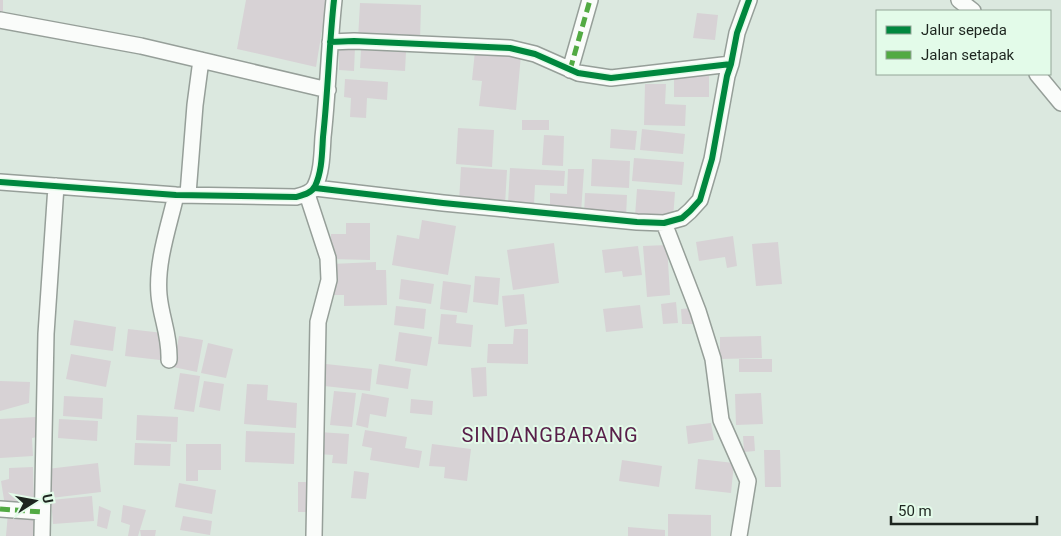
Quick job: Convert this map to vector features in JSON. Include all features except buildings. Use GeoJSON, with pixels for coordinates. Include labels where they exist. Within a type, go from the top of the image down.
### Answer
{"type":"FeatureCollection","features":[{"type":"Feature","properties":{"kind":"street"},"geometry":{"type":"LineString","coordinates":[[314,536],[318,322],[329,280],[328,258],[311,191],[320,171],[334,0]]}},
{"type":"Feature","properties":{"kind":"street"},"geometry":{"type":"LineString","coordinates":[[570,70],[590,0]]}},
{"type":"Feature","properties":{"kind":"street"},"geometry":{"type":"LineString","coordinates":[[0,182],[182,194],[296,197],[311,191],[664,223],[682,218],[700,200],[712,159],[737,32],[749,0]]}},
{"type":"Feature","properties":{"kind":"street"},"geometry":{"type":"LineString","coordinates":[[959,0],[972,10]]}},
{"type":"Feature","properties":{"kind":"street"},"geometry":{"type":"LineString","coordinates":[[0,20],[141,46],[328,90]]}},
{"type":"Feature","properties":{"kind":"street"},"geometry":{"type":"LineString","coordinates":[[330,42],[354,41],[510,48],[535,54],[578,73],[611,78],[731,64]]}},
{"type":"Feature","properties":{"kind":"street"},"geometry":{"type":"LineString","coordinates":[[169,360],[170,344],[159,295],[159,279],[162,257],[182,194],[201,60]]}},
{"type":"Feature","properties":{"kind":"street"},"geometry":{"type":"LineString","coordinates":[[1037,75],[1061,102]]}},
{"type":"Feature","properties":{"kind":"street"},"geometry":{"type":"LineString","coordinates":[[42,536],[46,334],[56,186]]}},
{"type":"Feature","properties":{"kind":"street"},"geometry":{"type":"LineString","coordinates":[[664,223],[698,311],[713,359],[721,420],[748,481],[739,536]]}},
{"type":"Feature","properties":{"kind":"street"},"geometry":{"type":"LineString","coordinates":[[0,510],[42,512]]}},
{"type":"Feature","properties":{"kind":"marked path"},"geometry":{"type":"LineString","coordinates":[[570,70],[590,0]]}},
{"type":"Feature","properties":{"kind":"marked path"},"geometry":{"type":"LineString","coordinates":[[0,509],[42,512]]}},
{"type":"Feature","properties":{"kind":"cycle path"},"geometry":{"type":"LineString","coordinates":[[0,182],[176,195],[296,197],[310,192],[317,181],[321,162],[334,0]]}},
{"type":"Feature","properties":{"kind":"cycle path"},"geometry":{"type":"LineString","coordinates":[[315,188],[637,222],[664,223],[682,218],[700,200],[712,159],[737,33],[749,0]]}},
{"type":"Feature","properties":{"kind":"cycle path"},"geometry":{"type":"LineString","coordinates":[[330,42],[354,41],[510,48],[535,54],[578,73],[611,78],[731,64]]}},
{"type":"Feature","properties":{"kind":"district","name":"SINDANGBARANG"},"geometry":{"type":"Point","coordinates":[550,435]}}]}
